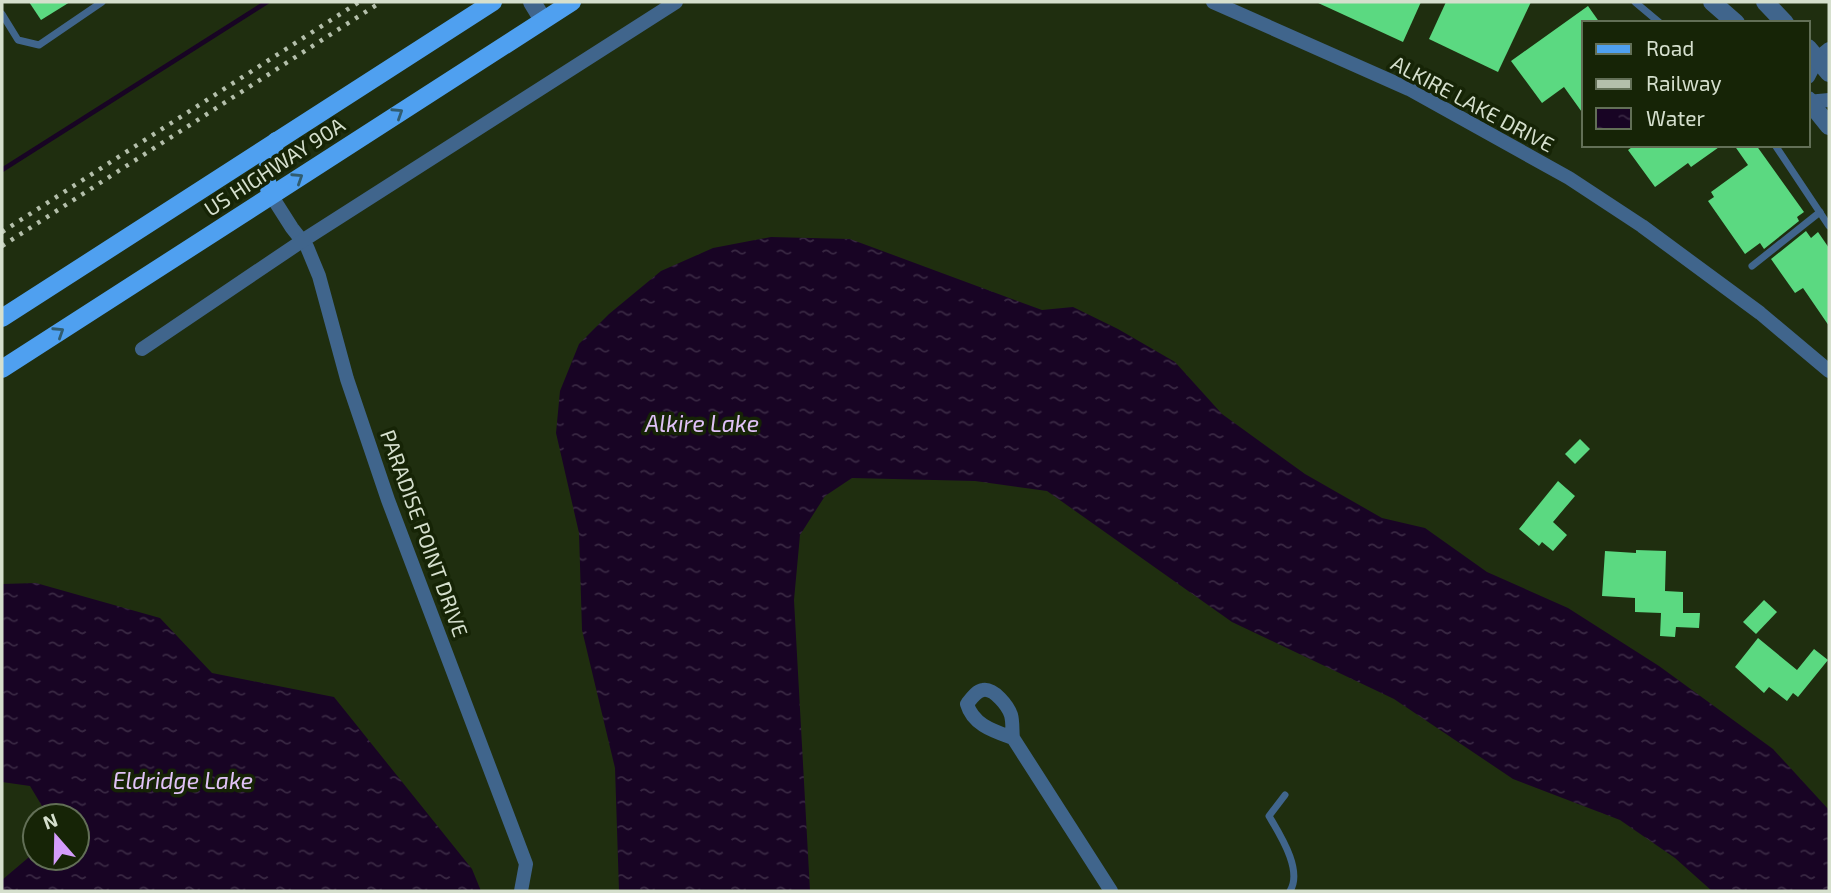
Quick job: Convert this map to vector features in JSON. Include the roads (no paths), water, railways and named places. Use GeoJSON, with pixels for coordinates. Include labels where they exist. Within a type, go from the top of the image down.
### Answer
{"type":"FeatureCollection","features":[{"type":"Feature","properties":{"kind":"main road","name":"US HIGHWAY 90A"},"geometry":{"type":"LineString","coordinates":[[2,318],[493,2]]}},
{"type":"Feature","properties":{"kind":"main road","name":"US HIGHWAY 90A"},"geometry":{"type":"LineString","coordinates":[[2,369],[572,2]]}},
{"type":"Feature","properties":{"kind":"main road"},"geometry":{"type":"LineString","coordinates":[[271,195],[265,175],[276,141]]}},
{"type":"Feature","properties":{"kind":"street"},"geometry":{"type":"LineString","coordinates":[[532,2],[543,20]]}},
{"type":"Feature","properties":{"kind":"street"},"geometry":{"type":"LineString","coordinates":[[142,349],[303,241],[676,2]]}},
{"type":"Feature","properties":{"kind":"street","name":"ALKIRE LAKE DRIVE"},"geometry":{"type":"LineString","coordinates":[[1213,2],[1409,89],[1569,178],[1642,226],[1760,313],[1829,371]]}},
{"type":"Feature","properties":{"kind":"street"},"geometry":{"type":"LineString","coordinates":[[1713,2],[1734,21]]}},
{"type":"Feature","properties":{"kind":"street"},"geometry":{"type":"LineString","coordinates":[[1770,3],[1784,21]]}},
{"type":"Feature","properties":{"kind":"street"},"geometry":{"type":"LineString","coordinates":[[1818,51],[1829,73]]}},
{"type":"Feature","properties":{"kind":"street"},"geometry":{"type":"LineString","coordinates":[[1810,71],[1818,51]]}},
{"type":"Feature","properties":{"kind":"street"},"geometry":{"type":"LineString","coordinates":[[1810,101],[1829,100]]}},
{"type":"Feature","properties":{"kind":"street"},"geometry":{"type":"LineString","coordinates":[[1810,102],[1829,126]]}},
{"type":"Feature","properties":{"kind":"street","name":"PARADISE POINT DRIVE"},"geometry":{"type":"LineString","coordinates":[[271,195],[307,247],[319,275],[347,379],[388,500],[526,864],[522,891]]}},
{"type":"Feature","properties":{"kind":"street"},"geometry":{"type":"LineString","coordinates":[[1013,738],[1111,891]]}},
{"type":"Feature","properties":{"kind":"lane"},"geometry":{"type":"LineString","coordinates":[[2,14],[18,40],[38,45],[102,2]]}},
{"type":"Feature","properties":{"kind":"lane"},"geometry":{"type":"LineString","coordinates":[[1635,2],[1658,21]]}},
{"type":"Feature","properties":{"kind":"lane"},"geometry":{"type":"LineString","coordinates":[[1776,147],[1829,226]]}},
{"type":"Feature","properties":{"kind":"lane"},"geometry":{"type":"LineString","coordinates":[[1752,266],[1821,212]]}},
{"type":"Feature","properties":{"kind":"lane"},"geometry":{"type":"LineString","coordinates":[[1285,795],[1269,816],[1293,866],[1294,885],[1290,891]]}},
{"type":"Feature","properties":{"kind":"water","name":"Alkire Lake"},"geometry":{"type":"Polygon","coordinates":[[[771,237],[850,239],[1042,310],[1073,307],[1175,362],[1222,414],[1305,474],[1382,518],[1425,528],[1487,572],[1568,608],[1659,666],[1773,749],[1829,810],[1829,891],[1712,891],[1675,858],[1620,820],[1513,779],[1394,699],[1232,622],[1047,491],[975,481],[852,478],[825,496],[800,535],[794,600],[810,891],[619,891],[615,768],[582,630],[579,533],[556,433],[560,391],[579,344],[609,314],[661,271],[713,248],[771,237]]]}},
{"type":"Feature","properties":{"kind":"water","name":"Eldridge Lake"},"geometry":{"type":"Polygon","coordinates":[[[36,583],[160,618],[212,673],[334,697],[472,869],[481,891],[2,891],[2,880],[21,864],[21,872],[91,872],[91,802],[40,802],[30,786],[2,782],[2,584],[36,583]]]}},
{"type":"Feature","properties":{"kind":"waterway"},"geometry":{"type":"LineString","coordinates":[[2,170],[267,2]]}},
{"type":"Feature","properties":{"kind":"railway"},"geometry":{"type":"LineString","coordinates":[[2,232],[359,2]]}},
{"type":"Feature","properties":{"kind":"railway"},"geometry":{"type":"LineString","coordinates":[[2,246],[381,2]]}}]}
